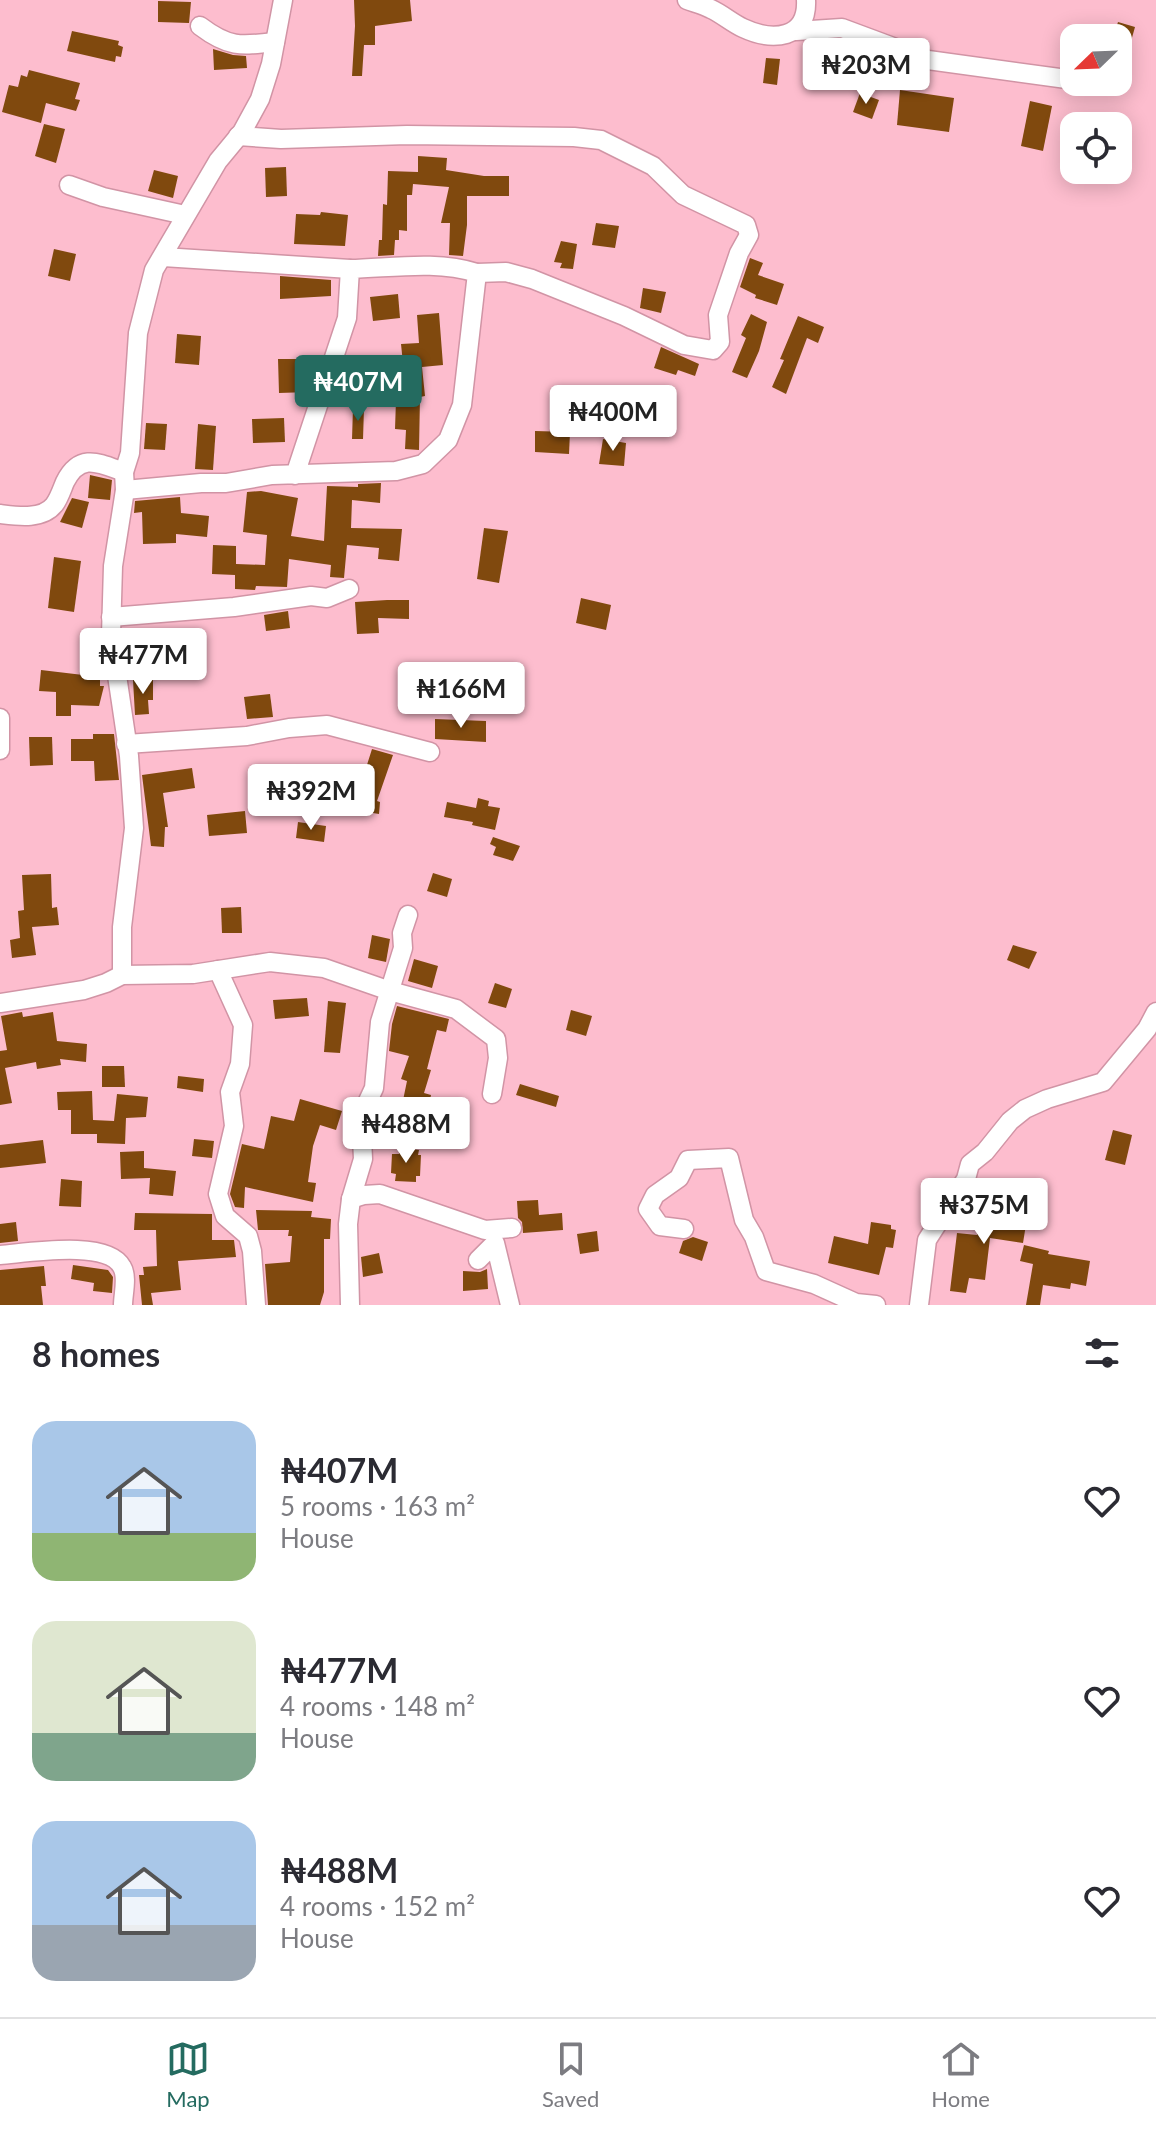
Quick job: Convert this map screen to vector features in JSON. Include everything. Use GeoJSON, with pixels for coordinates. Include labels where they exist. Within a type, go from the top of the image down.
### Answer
{"type":"FeatureCollection","features":[{"type":"Feature","properties":{"kind":"street"},"geometry":{"type":"LineString","coordinates":[[122,975],[122,927],[134,828],[111,617],[113,566],[130,453],[138,333],[154,270],[218,161],[238,136],[260,99],[283,0]]}},
{"type":"Feature","properties":{"kind":"street"},"geometry":{"type":"LineString","coordinates":[[687,0],[712,9],[746,30],[781,36],[796,31],[842,28],[928,60],[1060,78]]}},
{"type":"Feature","properties":{"kind":"street"},"geometry":{"type":"LineString","coordinates":[[796,31],[807,16],[806,0]]}},
{"type":"Feature","properties":{"kind":"street"},"geometry":{"type":"LineString","coordinates":[[200,26],[231,45],[275,42]]}},
{"type":"Feature","properties":{"kind":"street"},"geometry":{"type":"LineString","coordinates":[[163,257],[350,269],[435,266],[477,273],[506,272],[593,302],[684,345],[713,350],[720,342],[718,315],[739,253],[749,235],[746,225],[683,195],[653,166],[601,140],[407,135],[281,139],[238,136]]}},
{"type":"Feature","properties":{"kind":"street"},"geometry":{"type":"LineString","coordinates":[[69,185],[103,197],[185,215]]}},
{"type":"Feature","properties":{"kind":"street"},"geometry":{"type":"LineString","coordinates":[[295,475],[347,318],[350,269]]}},
{"type":"Feature","properties":{"kind":"street"},"geometry":{"type":"LineString","coordinates":[[0,514],[24,517],[40,514],[54,506],[70,472],[77,464],[90,462],[124,481],[201,483],[226,483],[272,475],[396,471],[423,464],[448,440],[462,405],[477,273]]}},
{"type":"Feature","properties":{"kind":"street"},"geometry":{"type":"LineString","coordinates":[[111,617],[234,607],[311,596],[327,598],[349,589]]}},
{"type":"Feature","properties":{"kind":"street"},"geometry":{"type":"LineString","coordinates":[[0,718],[0,750]]}},
{"type":"Feature","properties":{"kind":"street"},"geometry":{"type":"LineString","coordinates":[[126,744],[247,736],[327,725],[430,752]]}},
{"type":"Feature","properties":{"kind":"street"},"geometry":{"type":"LineString","coordinates":[[350,1305],[348,1224],[351,1199],[363,1159],[361,1116],[374,1088],[380,1022],[403,948],[402,933],[408,915]]}},
{"type":"Feature","properties":{"kind":"street"},"geometry":{"type":"LineString","coordinates":[[0,1003],[84,990],[122,975],[193,974],[270,962],[324,968],[456,1009],[496,1039],[498,1058],[492,1094]]}},
{"type":"Feature","properties":{"kind":"street"},"geometry":{"type":"LineString","coordinates":[[218,970],[243,1025],[240,1064],[230,1092],[234,1126],[218,1194],[225,1216],[248,1236],[256,1305]]}},
{"type":"Feature","properties":{"kind":"street"},"geometry":{"type":"LineString","coordinates":[[919,1305],[927,1240],[966,1179],[970,1164],[1025,1109],[1103,1082],[1147,1029],[1156,1012]]}},
{"type":"Feature","properties":{"kind":"street"},"geometry":{"type":"LineString","coordinates":[[684,1229],[660,1226],[648,1209],[655,1195],[679,1178],[688,1160],[729,1158],[744,1220],[754,1237],[766,1271],[814,1284],[856,1303],[876,1305]]}},
{"type":"Feature","properties":{"kind":"street"},"geometry":{"type":"LineString","coordinates":[[351,1199],[380,1194],[485,1230],[512,1228]]}},
{"type":"Feature","properties":{"kind":"street"},"geometry":{"type":"LineString","coordinates":[[478,1260],[495,1243],[510,1305]]}},
{"type":"Feature","properties":{"kind":"street"},"geometry":{"type":"LineString","coordinates":[[0,1255],[65,1250],[103,1252],[122,1264],[125,1275],[123,1305]]}},
{"type":"Feature","properties":{"kind":"building"},"geometry":{"type":"Polygon","coordinates":[[[354,0],[410,0],[412,21],[375,26],[375,45],[364,45],[362,76],[352,76],[354,0]]]}},
{"type":"Feature","properties":{"kind":"building"},"geometry":{"type":"Polygon","coordinates":[[[158,1],[191,2],[189,23],[158,22],[158,1]]]}},
{"type":"Feature","properties":{"kind":"building"},"geometry":{"type":"Polygon","coordinates":[[[72,31],[119,41],[118,45],[123,47],[121,57],[116,56],[115,62],[67,51],[72,31]]]}},
{"type":"Feature","properties":{"kind":"building"},"geometry":{"type":"Polygon","coordinates":[[[213,49],[246,56],[247,68],[214,70],[213,49]]]}},
{"type":"Feature","properties":{"kind":"building"},"geometry":{"type":"Polygon","coordinates":[[[766,58],[780,59],[777,85],[763,83],[766,58]]]}},
{"type":"Feature","properties":{"kind":"building"},"geometry":{"type":"Polygon","coordinates":[[[29,70],[80,83],[75,99],[80,100],[76,111],[46,103],[41,123],[2,112],[9,85],[18,87],[21,75],[27,77],[29,70]]]}},
{"type":"Feature","properties":{"kind":"building"},"geometry":{"type":"Polygon","coordinates":[[[900,90],[954,98],[949,132],[897,125],[900,90]]]}},
{"type":"Feature","properties":{"kind":"building"},"geometry":{"type":"Polygon","coordinates":[[[860,93],[879,100],[872,119],[853,112],[860,93]]]}},
{"type":"Feature","properties":{"kind":"building"},"geometry":{"type":"Polygon","coordinates":[[[1030,101],[1052,106],[1043,151],[1021,146],[1030,101]]]}},
{"type":"Feature","properties":{"kind":"building"},"geometry":{"type":"Polygon","coordinates":[[[44,124],[65,129],[56,163],[35,156],[44,124]]]}},
{"type":"Feature","properties":{"kind":"building"},"geometry":{"type":"Polygon","coordinates":[[[418,156],[447,158],[446,170],[509,176],[509,196],[467,196],[463,256],[449,255],[450,223],[441,223],[449,187],[413,184],[412,195],[407,195],[407,231],[399,230],[394,255],[378,256],[379,240],[382,240],[383,204],[387,205],[388,171],[418,172],[418,156]]]}},
{"type":"Feature","properties":{"kind":"building"},"geometry":{"type":"Polygon","coordinates":[[[286,167],[287,196],[266,197],[265,168],[286,167]]]}},
{"type":"Feature","properties":{"kind":"building"},"geometry":{"type":"Polygon","coordinates":[[[154,170],[178,176],[173,198],[148,191],[154,170]]]}},
{"type":"Feature","properties":{"kind":"building"},"geometry":{"type":"Polygon","coordinates":[[[321,212],[348,215],[345,246],[294,244],[296,214],[320,215],[321,212]]]}},
{"type":"Feature","properties":{"kind":"building"},"geometry":{"type":"Polygon","coordinates":[[[596,223],[619,226],[615,248],[592,245],[596,223]]]}},
{"type":"Feature","properties":{"kind":"building"},"geometry":{"type":"Polygon","coordinates":[[[561,241],[577,244],[573,269],[560,268],[562,263],[554,262],[561,241]]]}},
{"type":"Feature","properties":{"kind":"building"},"geometry":{"type":"Polygon","coordinates":[[[54,249],[76,254],[70,281],[48,276],[54,249]]]}},
{"type":"Feature","properties":{"kind":"building"},"geometry":{"type":"Polygon","coordinates":[[[750,258],[763,263],[758,275],[784,284],[777,305],[755,298],[756,295],[740,287],[750,258]]]}},
{"type":"Feature","properties":{"kind":"building"},"geometry":{"type":"Polygon","coordinates":[[[280,276],[331,280],[331,296],[280,299],[280,276]]]}},
{"type":"Feature","properties":{"kind":"building"},"geometry":{"type":"Polygon","coordinates":[[[643,288],[666,292],[661,313],[640,308],[643,288]]]}},
{"type":"Feature","properties":{"kind":"building"},"geometry":{"type":"Polygon","coordinates":[[[398,294],[400,318],[373,321],[370,297],[398,294]]]}},
{"type":"Feature","properties":{"kind":"building"},"geometry":{"type":"Polygon","coordinates":[[[439,313],[443,365],[422,367],[425,396],[420,397],[419,450],[405,449],[406,430],[395,429],[396,400],[403,400],[401,344],[419,343],[417,315],[439,313]]]}},
{"type":"Feature","properties":{"kind":"building"},"geometry":{"type":"Polygon","coordinates":[[[751,314],[767,322],[747,378],[732,372],[746,338],[741,335],[751,314]]]}},
{"type":"Feature","properties":{"kind":"building"},"geometry":{"type":"Polygon","coordinates":[[[798,316],[824,327],[818,343],[807,338],[786,394],[772,387],[798,316]]]}},
{"type":"Feature","properties":{"kind":"building"},"geometry":{"type":"Polygon","coordinates":[[[177,334],[201,336],[199,365],[175,363],[177,334]]]}},
{"type":"Feature","properties":{"kind":"building"},"geometry":{"type":"Polygon","coordinates":[[[661,347],[699,364],[695,376],[678,370],[676,375],[654,368],[661,347]]]}},
{"type":"Feature","properties":{"kind":"building"},"geometry":{"type":"Polygon","coordinates":[[[278,359],[315,359],[315,375],[314,379],[309,380],[309,392],[279,393],[278,359]]]}},
{"type":"Feature","properties":{"kind":"building"},"geometry":{"type":"Polygon","coordinates":[[[631,385],[654,387],[653,412],[626,410],[631,385]]]}},
{"type":"Feature","properties":{"kind":"building"},"geometry":{"type":"Polygon","coordinates":[[[353,407],[364,407],[363,439],[352,439],[353,407]]]}},
{"type":"Feature","properties":{"kind":"building"},"geometry":{"type":"Polygon","coordinates":[[[284,418],[285,442],[253,443],[252,419],[284,418]]]}},
{"type":"Feature","properties":{"kind":"building"},"geometry":{"type":"Polygon","coordinates":[[[146,423],[167,424],[165,450],[144,449],[146,423]]]}},
{"type":"Feature","properties":{"kind":"building"},"geometry":{"type":"Polygon","coordinates":[[[198,424],[216,426],[213,470],[195,469],[198,424]]]}},
{"type":"Feature","properties":{"kind":"building"},"geometry":{"type":"Polygon","coordinates":[[[535,431],[570,432],[569,454],[535,452],[535,431]]]}},
{"type":"Feature","properties":{"kind":"building"},"geometry":{"type":"Polygon","coordinates":[[[603,439],[626,443],[624,466],[599,464],[603,439]]]}},
{"type":"Feature","properties":{"kind":"building"},"geometry":{"type":"Polygon","coordinates":[[[90,475],[112,480],[110,500],[88,498],[90,475]]]}},
{"type":"Feature","properties":{"kind":"building"},"geometry":{"type":"Polygon","coordinates":[[[381,483],[380,503],[352,500],[351,528],[402,529],[399,561],[378,559],[379,548],[347,545],[344,578],[330,577],[331,565],[289,559],[287,587],[235,589],[235,575],[212,574],[213,545],[236,546],[236,564],[265,565],[267,535],[243,532],[247,492],[261,491],[298,498],[291,536],[324,541],[327,486],[358,487],[358,484],[381,483]]]}},
{"type":"Feature","properties":{"kind":"building"},"geometry":{"type":"Polygon","coordinates":[[[180,497],[181,513],[209,516],[207,537],[176,534],[176,543],[143,544],[142,512],[134,513],[135,501],[180,497]]]}},
{"type":"Feature","properties":{"kind":"building"},"geometry":{"type":"Polygon","coordinates":[[[72,498],[89,502],[82,528],[60,522],[72,498]]]}},
{"type":"Feature","properties":{"kind":"building"},"geometry":{"type":"Polygon","coordinates":[[[484,528],[508,531],[499,583],[477,579],[484,528]]]}},
{"type":"Feature","properties":{"kind":"building"},"geometry":{"type":"Polygon","coordinates":[[[54,557],[81,561],[74,612],[48,608],[54,557]]]}},
{"type":"Feature","properties":{"kind":"building"},"geometry":{"type":"Polygon","coordinates":[[[581,598],[611,605],[606,630],[576,623],[581,598]]]}},
{"type":"Feature","properties":{"kind":"building"},"geometry":{"type":"Polygon","coordinates":[[[409,600],[409,619],[378,618],[379,633],[357,634],[355,602],[409,600]]]}},
{"type":"Feature","properties":{"kind":"building"},"geometry":{"type":"Polygon","coordinates":[[[288,611],[290,628],[266,631],[264,615],[288,611]]]}},
{"type":"Feature","properties":{"kind":"building"},"geometry":{"type":"Polygon","coordinates":[[[41,670],[100,677],[100,686],[104,686],[99,706],[71,705],[71,716],[56,716],[56,692],[39,691],[41,670]]]}},
{"type":"Feature","properties":{"kind":"building"},"geometry":{"type":"Polygon","coordinates":[[[133,680],[153,680],[153,700],[148,700],[149,714],[135,715],[133,680]]]}},
{"type":"Feature","properties":{"kind":"building"},"geometry":{"type":"Polygon","coordinates":[[[270,694],[273,717],[247,719],[244,697],[270,694]]]}},
{"type":"Feature","properties":{"kind":"building"},"geometry":{"type":"Polygon","coordinates":[[[435,719],[486,721],[486,742],[435,739],[435,719]]]}},
{"type":"Feature","properties":{"kind":"building"},"geometry":{"type":"Polygon","coordinates":[[[93,734],[114,734],[119,780],[95,781],[94,761],[71,761],[71,739],[93,739],[93,734]]]}},
{"type":"Feature","properties":{"kind":"building"},"geometry":{"type":"Polygon","coordinates":[[[29,737],[52,737],[53,765],[30,766],[29,737]]]}},
{"type":"Feature","properties":{"kind":"building"},"geometry":{"type":"Polygon","coordinates":[[[372,749],[393,755],[377,801],[380,802],[379,814],[361,811],[364,788],[360,787],[372,749]]]}},
{"type":"Feature","properties":{"kind":"building"},"geometry":{"type":"Polygon","coordinates":[[[192,768],[195,788],[163,793],[168,827],[165,827],[164,847],[151,846],[142,775],[192,768]]]}},
{"type":"Feature","properties":{"kind":"building"},"geometry":{"type":"Polygon","coordinates":[[[478,798],[489,801],[488,806],[500,808],[495,830],[444,817],[447,802],[476,808],[478,798]]]}},
{"type":"Feature","properties":{"kind":"building"},"geometry":{"type":"Polygon","coordinates":[[[245,811],[247,833],[209,836],[207,815],[245,811]]]}},
{"type":"Feature","properties":{"kind":"building"},"geometry":{"type":"Polygon","coordinates":[[[298,822],[326,826],[324,842],[296,838],[298,822]]]}},
{"type":"Feature","properties":{"kind":"building"},"geometry":{"type":"Polygon","coordinates":[[[493,837],[520,846],[513,861],[493,855],[496,847],[490,844],[493,837]]]}},
{"type":"Feature","properties":{"kind":"building"},"geometry":{"type":"Polygon","coordinates":[[[433,873],[452,879],[447,897],[427,891],[433,873]]]}},
{"type":"Feature","properties":{"kind":"building"},"geometry":{"type":"Polygon","coordinates":[[[51,874],[52,908],[57,907],[59,925],[32,927],[36,955],[12,958],[10,940],[20,938],[18,911],[24,910],[22,875],[51,874]]]}},
{"type":"Feature","properties":{"kind":"building"},"geometry":{"type":"Polygon","coordinates":[[[241,907],[242,933],[222,933],[221,908],[241,907]]]}},
{"type":"Feature","properties":{"kind":"building"},"geometry":{"type":"Polygon","coordinates":[[[372,935],[390,939],[386,962],[368,958],[372,935]]]}},
{"type":"Feature","properties":{"kind":"building"},"geometry":{"type":"Polygon","coordinates":[[[1013,945],[1037,952],[1029,969],[1007,960],[1013,945]]]}},
{"type":"Feature","properties":{"kind":"building"},"geometry":{"type":"Polygon","coordinates":[[[414,959],[438,966],[432,988],[408,981],[414,959]]]}},
{"type":"Feature","properties":{"kind":"building"},"geometry":{"type":"Polygon","coordinates":[[[495,983],[512,989],[506,1008],[488,1003],[495,983]]]}},
{"type":"Feature","properties":{"kind":"building"},"geometry":{"type":"Polygon","coordinates":[[[307,998],[309,1016],[275,1019],[273,1000],[307,998]]]}},
{"type":"Feature","properties":{"kind":"building"},"geometry":{"type":"Polygon","coordinates":[[[328,1001],[346,1003],[340,1053],[324,1052],[328,1001]]]}},
{"type":"Feature","properties":{"kind":"building"},"geometry":{"type":"Polygon","coordinates":[[[397,1006],[449,1019],[446,1032],[437,1030],[427,1069],[431,1070],[424,1093],[431,1095],[427,1115],[401,1110],[407,1081],[401,1079],[409,1056],[389,1051],[397,1006]]]}},
{"type":"Feature","properties":{"kind":"building"},"geometry":{"type":"Polygon","coordinates":[[[571,1010],[592,1016],[586,1036],[566,1030],[571,1010]]]}},
{"type":"Feature","properties":{"kind":"building"},"geometry":{"type":"Polygon","coordinates":[[[22,1012],[23,1017],[53,1012],[57,1041],[87,1044],[86,1062],[60,1059],[61,1065],[37,1069],[36,1062],[5,1068],[12,1103],[0,1105],[0,1051],[7,1050],[1,1016],[22,1012]]]}},
{"type":"Feature","properties":{"kind":"building"},"geometry":{"type":"Polygon","coordinates":[[[102,1066],[124,1066],[125,1087],[102,1087],[102,1066]]]}},
{"type":"Feature","properties":{"kind":"building"},"geometry":{"type":"Polygon","coordinates":[[[178,1076],[204,1079],[203,1092],[177,1088],[178,1076]]]}},
{"type":"Feature","properties":{"kind":"building"},"geometry":{"type":"Polygon","coordinates":[[[520,1084],[559,1096],[556,1107],[516,1095],[520,1084]]]}},
{"type":"Feature","properties":{"kind":"building"},"geometry":{"type":"Polygon","coordinates":[[[92,1091],[93,1120],[114,1121],[117,1094],[148,1097],[146,1117],[126,1118],[125,1144],[97,1143],[97,1134],[71,1134],[71,1110],[58,1110],[57,1092],[92,1091]]]}},
{"type":"Feature","properties":{"kind":"building"},"geometry":{"type":"Polygon","coordinates":[[[300,1099],[342,1111],[336,1130],[320,1125],[313,1146],[308,1182],[316,1183],[313,1202],[245,1187],[244,1208],[235,1207],[230,1194],[242,1144],[264,1149],[271,1116],[294,1121],[300,1099]]]}},
{"type":"Feature","properties":{"kind":"building"},"geometry":{"type":"Polygon","coordinates":[[[1113,1130],[1132,1135],[1125,1165],[1105,1160],[1113,1130]]]}},
{"type":"Feature","properties":{"kind":"building"},"geometry":{"type":"Polygon","coordinates":[[[194,1139],[214,1141],[212,1158],[192,1156],[194,1139]]]}},
{"type":"Feature","properties":{"kind":"building"},"geometry":{"type":"Polygon","coordinates":[[[43,1140],[46,1163],[0,1168],[0,1145],[43,1140]]]}},
{"type":"Feature","properties":{"kind":"building"},"geometry":{"type":"Polygon","coordinates":[[[399,1148],[419,1150],[420,1176],[416,1176],[416,1182],[395,1181],[396,1174],[391,1173],[392,1154],[399,1154],[399,1148]]]}},
{"type":"Feature","properties":{"kind":"building"},"geometry":{"type":"Polygon","coordinates":[[[144,1151],[144,1168],[176,1171],[173,1196],[149,1194],[150,1178],[121,1179],[120,1152],[144,1151]]]}},
{"type":"Feature","properties":{"kind":"building"},"geometry":{"type":"Polygon","coordinates":[[[61,1179],[82,1181],[81,1207],[59,1206],[61,1179]]]}},
{"type":"Feature","properties":{"kind":"building"},"geometry":{"type":"Polygon","coordinates":[[[538,1200],[539,1215],[562,1213],[563,1230],[523,1233],[517,1201],[538,1200]]]}},
{"type":"Feature","properties":{"kind":"building"},"geometry":{"type":"Polygon","coordinates":[[[1011,1209],[1028,1212],[1023,1243],[990,1238],[985,1280],[969,1278],[966,1293],[950,1291],[957,1233],[977,1235],[982,1212],[1010,1217],[1011,1209]]]}},
{"type":"Feature","properties":{"kind":"building"},"geometry":{"type":"Polygon","coordinates":[[[256,1210],[312,1211],[311,1217],[331,1219],[330,1239],[324,1239],[324,1292],[320,1305],[268,1305],[265,1264],[290,1262],[292,1236],[288,1236],[289,1230],[258,1230],[256,1210]]]}},
{"type":"Feature","properties":{"kind":"building"},"geometry":{"type":"Polygon","coordinates":[[[135,1213],[212,1214],[212,1240],[234,1240],[236,1257],[178,1261],[181,1290],[151,1293],[153,1305],[142,1305],[139,1275],[144,1275],[143,1267],[157,1266],[156,1230],[134,1230],[135,1213]]]}},
{"type":"Feature","properties":{"kind":"building"},"geometry":{"type":"Polygon","coordinates":[[[16,1222],[18,1241],[0,1243],[0,1224],[16,1222]]]}},
{"type":"Feature","properties":{"kind":"building"},"geometry":{"type":"Polygon","coordinates":[[[871,1222],[891,1225],[891,1229],[896,1230],[893,1248],[886,1247],[879,1275],[828,1263],[834,1236],[868,1244],[871,1222]]]}},
{"type":"Feature","properties":{"kind":"building"},"geometry":{"type":"Polygon","coordinates":[[[597,1231],[599,1251],[580,1254],[577,1234],[597,1231]]]}},
{"type":"Feature","properties":{"kind":"building"},"geometry":{"type":"Polygon","coordinates":[[[693,1237],[708,1242],[702,1261],[679,1253],[683,1241],[693,1237]]]}},
{"type":"Feature","properties":{"kind":"building"},"geometry":{"type":"Polygon","coordinates":[[[1024,1245],[1049,1251],[1048,1254],[1090,1261],[1086,1286],[1071,1283],[1070,1289],[1043,1285],[1040,1305],[1026,1305],[1033,1264],[1020,1261],[1024,1245]]]}},
{"type":"Feature","properties":{"kind":"building"},"geometry":{"type":"Polygon","coordinates":[[[379,1253],[383,1273],[363,1277],[361,1257],[379,1253]]]}},
{"type":"Feature","properties":{"kind":"building"},"geometry":{"type":"Polygon","coordinates":[[[73,1265],[108,1270],[113,1277],[112,1293],[93,1291],[94,1283],[71,1279],[73,1265]]]}},
{"type":"Feature","properties":{"kind":"building"},"geometry":{"type":"Polygon","coordinates":[[[44,1266],[46,1286],[41,1286],[43,1305],[0,1305],[0,1270],[44,1266]]]}},
{"type":"Feature","properties":{"kind":"building"},"geometry":{"type":"Polygon","coordinates":[[[487,1269],[488,1289],[463,1291],[463,1271],[480,1272],[487,1269]]]}}]}
